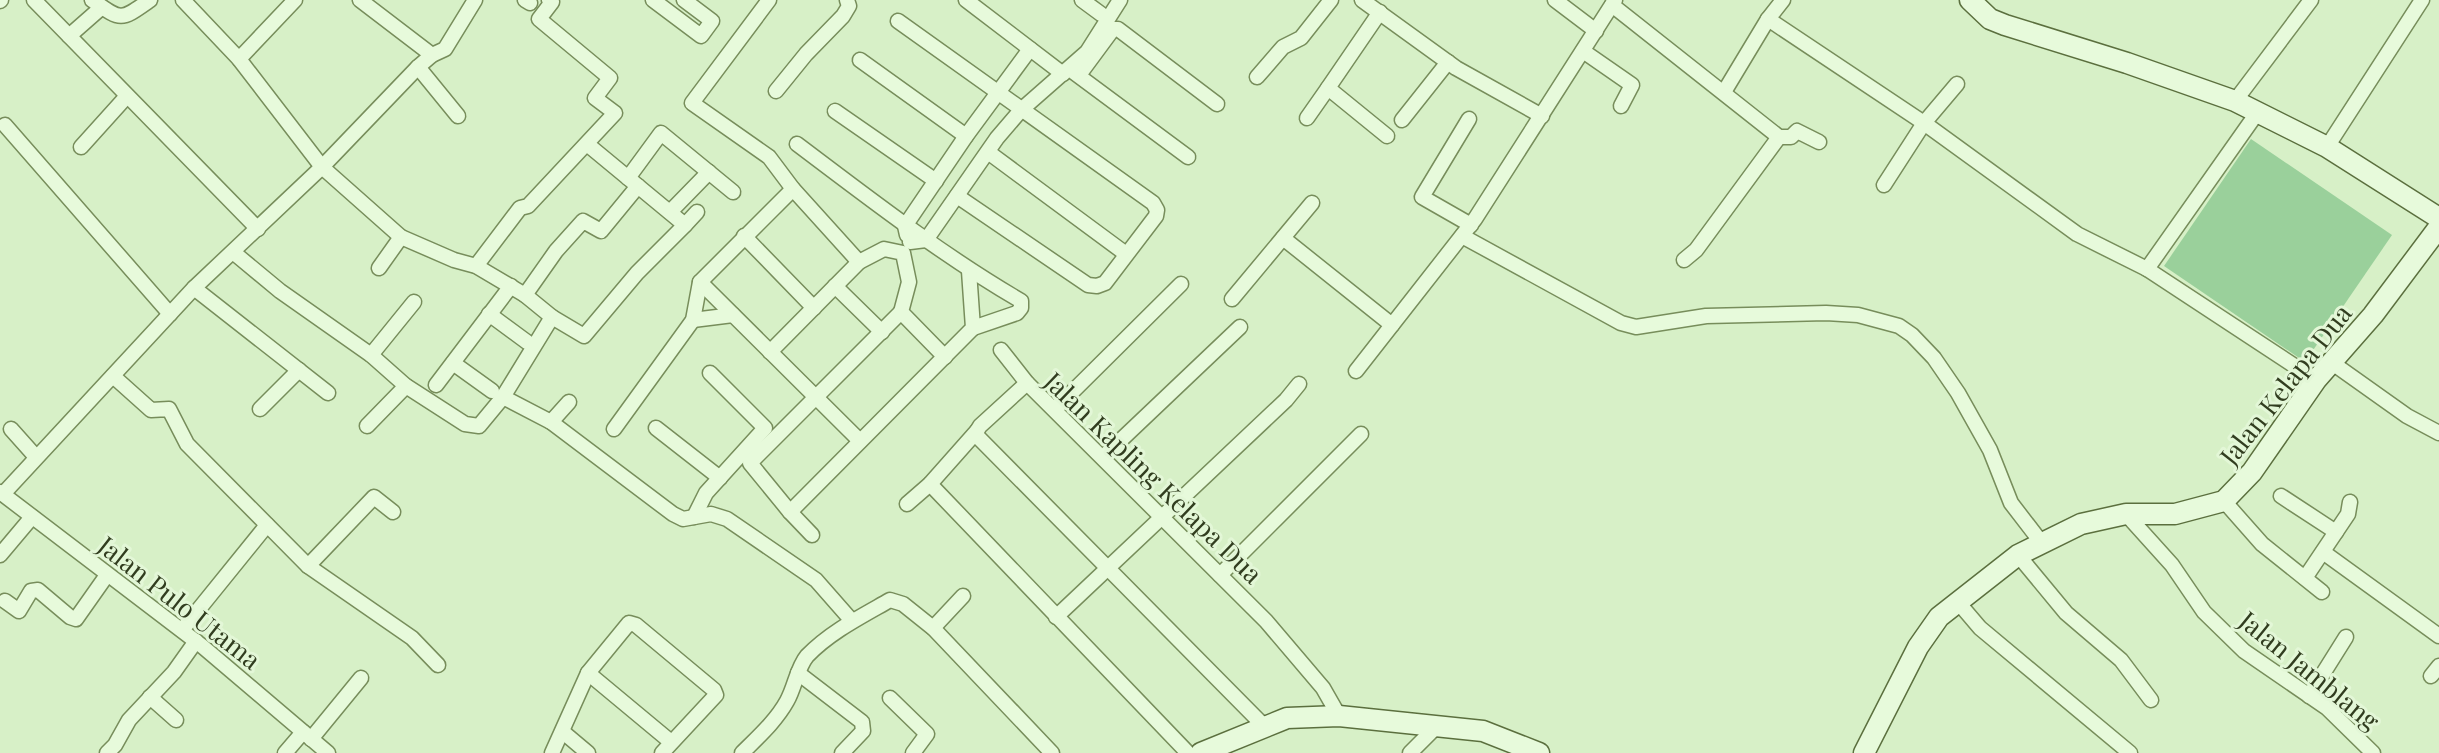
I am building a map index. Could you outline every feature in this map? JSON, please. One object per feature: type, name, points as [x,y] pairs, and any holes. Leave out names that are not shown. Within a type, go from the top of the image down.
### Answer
[{"type":"main road","points":[[1970,0],[1990,19],[2005,25],[2235,101],[2327,147],[2439,218]]},
{"type":"main road","name":"Jalan Kelapa Dua","points":[[1864,753],[1918,647],[1939,617],[2018,555],[2081,524],[2126,514],[2175,514],[2224,501],[2252,472],[2316,380],[2373,315],[2439,227]]},
{"type":"main road","points":[[1201,753],[1287,718],[1339,716],[1483,731],[1539,753]]},
{"type":"street","points":[[34,0],[258,229]]},
{"type":"street","points":[[69,36],[97,3],[118,17],[126,17],[150,0]]},
{"type":"street","points":[[184,0],[239,59],[322,167],[401,237],[476,266],[584,336],[637,273],[697,212]]},
{"type":"street","points":[[239,59],[295,0]]},
{"type":"street","points":[[360,0],[432,55]]},
{"type":"street","points":[[2,493],[194,288],[322,167],[418,67],[445,49],[475,0]]},
{"type":"street","points":[[476,266],[520,208],[528,206],[615,113],[595,98],[610,78],[539,19],[552,2],[549,0]]},
{"type":"street","points":[[653,0],[701,36],[712,21],[684,0]]},
{"type":"street","points":[[769,0],[692,103],[769,157],[793,189],[859,262]]},
{"type":"street","points":[[776,91],[843,16],[849,6],[847,0]]},
{"type":"street","points":[[966,0],[1030,49],[1070,73],[1188,157]]},
{"type":"street","points":[[1082,0],[1101,14]]},
{"type":"street","points":[[1070,73],[1120,0]]},
{"type":"street","points":[[1257,77],[1283,47],[1301,38],[1331,0]]},
{"type":"street","points":[[1362,0],[1448,62],[1542,116]]},
{"type":"street","points":[[1555,0],[1596,31]]},
{"type":"street","points":[[1724,92],[1783,0]]},
{"type":"street","points":[[2327,147],[2422,0]]},
{"type":"street","points":[[1356,371],[1466,231],[1614,3],[1779,137],[1787,138],[1797,131],[1819,142]]},
{"type":"street","points":[[2235,101],[2304,3]]},
{"type":"street","points":[[1307,118],[1380,12]]},
{"type":"street","points":[[1768,19],[1924,123],[2077,234],[2147,269],[2316,380]]},
{"type":"street","points":[[898,21],[1153,203],[1157,210],[1156,216],[1105,283],[1097,286],[1088,285],[957,196]]},
{"type":"street","points":[[770,352],[859,262],[884,249],[906,248],[926,240],[1021,110],[1070,73],[1113,29],[1118,29],[1217,104]]},
{"type":"street","points":[[812,535],[750,463],[901,312],[909,282],[905,226],[1030,49]]},
{"type":"street","points":[[1584,49],[1623,69]]},
{"type":"street","points":[[1584,49],[1632,85],[1621,106]]},
{"type":"street","points":[[860,60],[966,136]]},
{"type":"street","points":[[1402,120],[1448,62]]},
{"type":"street","points":[[418,67],[458,116]]},
{"type":"street","points":[[1884,185],[1924,123],[1957,84]]},
{"type":"street","points":[[1328,88],[1387,136]]},
{"type":"street","points":[[81,147],[127,96]]},
{"type":"street","points":[[835,111],[936,181]]},
{"type":"street","points":[[2147,269],[2257,113]]},
{"type":"street","points":[[1469,119],[1422,197],[1466,231],[1621,323],[1636,327],[1706,316],[1826,313],[1858,315],[1899,326],[1934,358],[1958,393],[1990,450],[2011,503],[2041,542]]},
{"type":"street","points":[[2,124],[170,314]]},
{"type":"street","points":[[525,295],[556,251],[583,221],[601,231],[661,133],[733,192]]},
{"type":"street","points":[[1684,260],[1696,250],[1779,137]]},
{"type":"street","points":[[587,144],[685,225]]},
{"type":"street","points":[[790,512],[973,328],[1017,313],[1021,308],[1021,301],[969,271],[797,144]]},
{"type":"street","points":[[988,152],[1126,254]]},
{"type":"street","points":[[670,212],[709,172]]},
{"type":"street","points":[[614,429],[693,320],[700,282],[793,189]]},
{"type":"street","points":[[1232,299],[1312,203]]},
{"type":"street","points":[[744,236],[814,308]]},
{"type":"street","points":[[379,268],[401,237]]},
{"type":"street","points":[[1283,238],[1392,325]]},
{"type":"street","points":[[233,252],[280,291],[371,355],[406,386],[474,427],[479,426],[497,394],[552,317]]},
{"type":"street","points":[[969,271],[973,328]]},
{"type":"street","points":[[700,282],[860,441]]},
{"type":"street","points":[[1055,409],[1181,284]]},
{"type":"street","points":[[436,385],[511,286]]},
{"type":"street","points":[[835,286],[882,332]]},
{"type":"street","points":[[194,288],[328,393]]},
{"type":"street","points":[[371,355],[414,302]]},
{"type":"street","points":[[901,312],[945,357]]},
{"type":"street","points":[[489,314],[527,342]]},
{"type":"street","points":[[693,320],[733,315]]},
{"type":"street","points":[[1103,457],[1240,327]]},
{"type":"street","points":[[1001,350],[1027,383]]},
{"type":"street","points":[[2331,362],[2407,416],[2439,433]]},
{"type":"street","points":[[453,363],[497,394],[551,422],[673,514],[683,519],[711,514],[741,528],[816,580],[852,621]]},
{"type":"street","points":[[260,409],[299,370]]},
{"type":"street","points":[[694,517],[706,493],[765,428],[710,373]]},
{"type":"street","points":[[113,376],[151,410],[169,409],[187,444],[308,566],[412,638],[438,665]]},
{"type":"street","name":"Jalan Kapling Kelapa Dua","points":[[907,504],[1027,383],[1266,621],[1323,688],[1339,716]]},
{"type":"street","points":[[1056,617],[1286,400],[1299,384]]},
{"type":"street","points":[[367,426],[406,386]]},
{"type":"street","points":[[551,422],[569,402]]},
{"type":"street","points":[[656,428],[720,478]]},
{"type":"street","points":[[11,429],[36,457]]},
{"type":"street","points":[[977,431],[977,436],[1264,726]]},
{"type":"street","points":[[1220,575],[1361,434]]},
{"type":"street","points":[[930,484],[1188,753]]},
{"type":"street","name":"Jalan Pulo Utama","points":[[2,493],[196,641],[328,753]]},
{"type":"street","points":[[2281,496],[2336,532]]},
{"type":"street","points":[[308,566],[374,497],[393,512]]},
{"type":"street","points":[[2224,501],[2262,544],[2322,592]]},
{"type":"street","points":[[2305,578],[2348,514],[2350,502]]},
{"type":"street","name":"Jalan Jamblang","points":[[2126,514],[2172,565],[2214,622],[2244,651],[2327,708],[2373,753]]},
{"type":"street","points":[[0,555],[32,517]]},
{"type":"street","points":[[182,630],[267,525]]},
{"type":"street","points":[[2323,552],[2439,636]]},
{"type":"street","points":[[2018,555],[2066,613],[2121,660],[2151,700]]},
{"type":"street","points":[[5,601],[19,611],[31,591],[38,590],[76,619],[107,575]]},
{"type":"street","points":[[933,628],[963,596]]},
{"type":"street","points":[[742,753],[779,714],[790,697],[805,658],[852,621],[890,600],[903,604],[933,628],[1052,753]]},
{"type":"street","points":[[1957,601],[1980,628],[2130,753]]},
{"type":"street","points":[[552,753],[588,673],[629,623],[636,625],[714,690],[716,695],[666,747],[588,673]]},
{"type":"street","points":[[2309,696],[2346,637]]},
{"type":"street","points":[[107,753],[129,720],[174,672],[196,641]]},
{"type":"street","points":[[798,673],[862,722],[863,731],[842,753]]},
{"type":"street","points":[[285,753],[307,736],[361,678]]},
{"type":"street","points":[[150,697],[176,720]]},
{"type":"street","points":[[890,698],[927,734],[913,753]]},
{"type":"street","points":[[1410,753],[1437,726]]},
{"type":"street","points":[[563,732],[588,753]]},
{"type":"green space","points":[[2251,139],[2392,235],[2305,362],[2164,266]]}]
